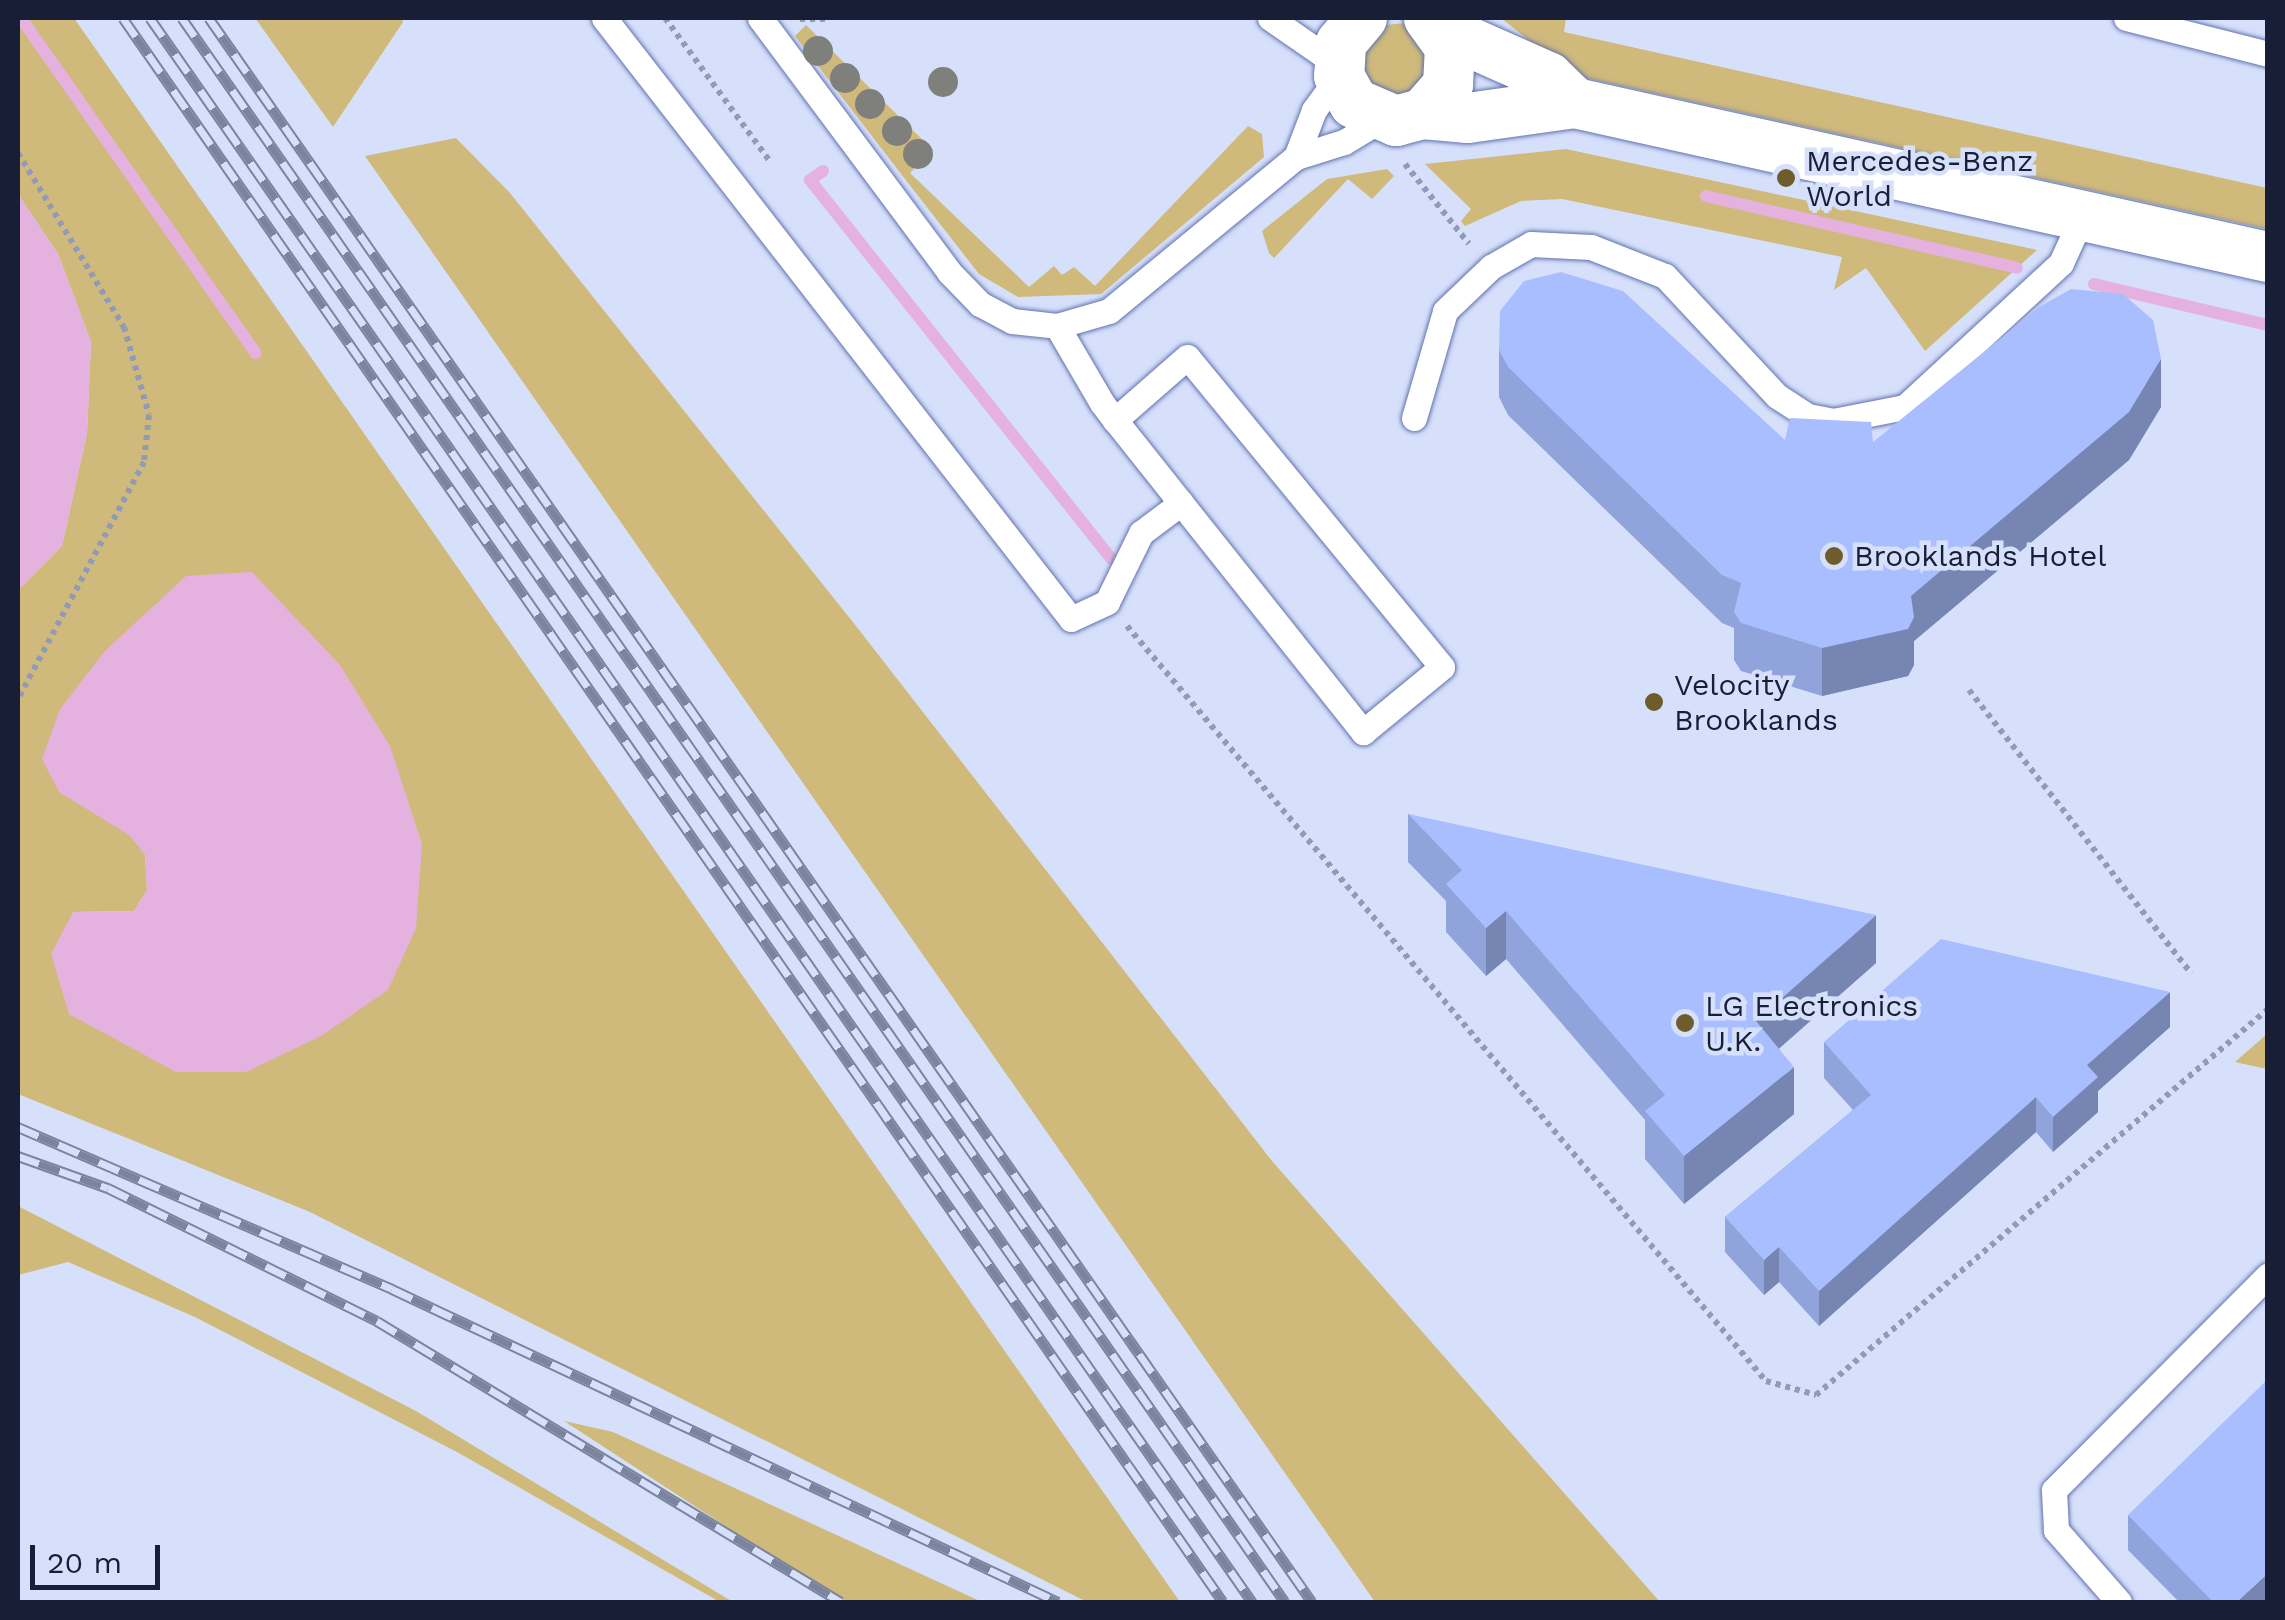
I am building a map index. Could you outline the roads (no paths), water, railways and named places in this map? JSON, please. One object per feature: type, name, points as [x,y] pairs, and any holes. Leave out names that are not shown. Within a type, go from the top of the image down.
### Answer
[{"type":"street","points":[[1362,18],[1341,44],[1338,70],[1354,103],[1402,116],[1468,118],[1575,103],[2268,257]]},
{"type":"street","points":[[1402,116],[1448,85],[1452,66],[1436,24]]},
{"type":"street","points":[[1436,24],[1548,77],[1575,103]]},
{"type":"lane","points":[[604,18],[1070,619],[1107,602],[1141,534],[1181,503]]},
{"type":"lane","points":[[760,18],[949,272],[996,313],[1057,326],[1109,311],[1296,158],[1402,116]]},
{"type":"lane","points":[[1270,18],[1338,70],[1314,110],[1296,158]]},
{"type":"lane","points":[[2126,18],[2268,54]]},
{"type":"lane","points":[[1414,418],[1445,311],[1491,267],[1531,244],[1592,246],[1666,276],[1776,396],[1808,416],[1833,421],[1906,407],[2060,262],[2082,217]]},
{"type":"lane","points":[[1057,326],[1115,420],[1363,732],[1442,667],[1188,357],[1115,420]]},
{"type":"lane","points":[[2119,1602],[2056,1530],[2054,1490],[2268,1276]]},
{"type":"waterway","points":[[21,18],[256,353]]},
{"type":"waterway","points":[[823,171],[810,180],[1111,559]]},
{"type":"waterway","points":[[1706,196],[2017,268]]},
{"type":"waterway","points":[[2094,284],[2268,325]]},
{"type":"railway","points":[[123,18],[1223,1602]]},
{"type":"railway","points":[[150,18],[1252,1602]]},
{"type":"railway","points":[[182,18],[1285,1602]]},
{"type":"railway","points":[[209,18],[1312,1602]]},
{"type":"railway","points":[[18,1127],[392,1289],[1058,1602]]},
{"type":"railway","points":[[18,1156],[108,1188],[377,1321],[841,1602]]},
{"type":"place","name":"Mercedes-Benz World","points":[[1786,178]]},
{"type":"place","name":"Brooklands Hotel","points":[[1834,556]]},
{"type":"place","name":"Velocity Brooklands","points":[[1654,702]]},
{"type":"place","name":"LG Electronics U.K.","points":[[1685,1023]]}]
